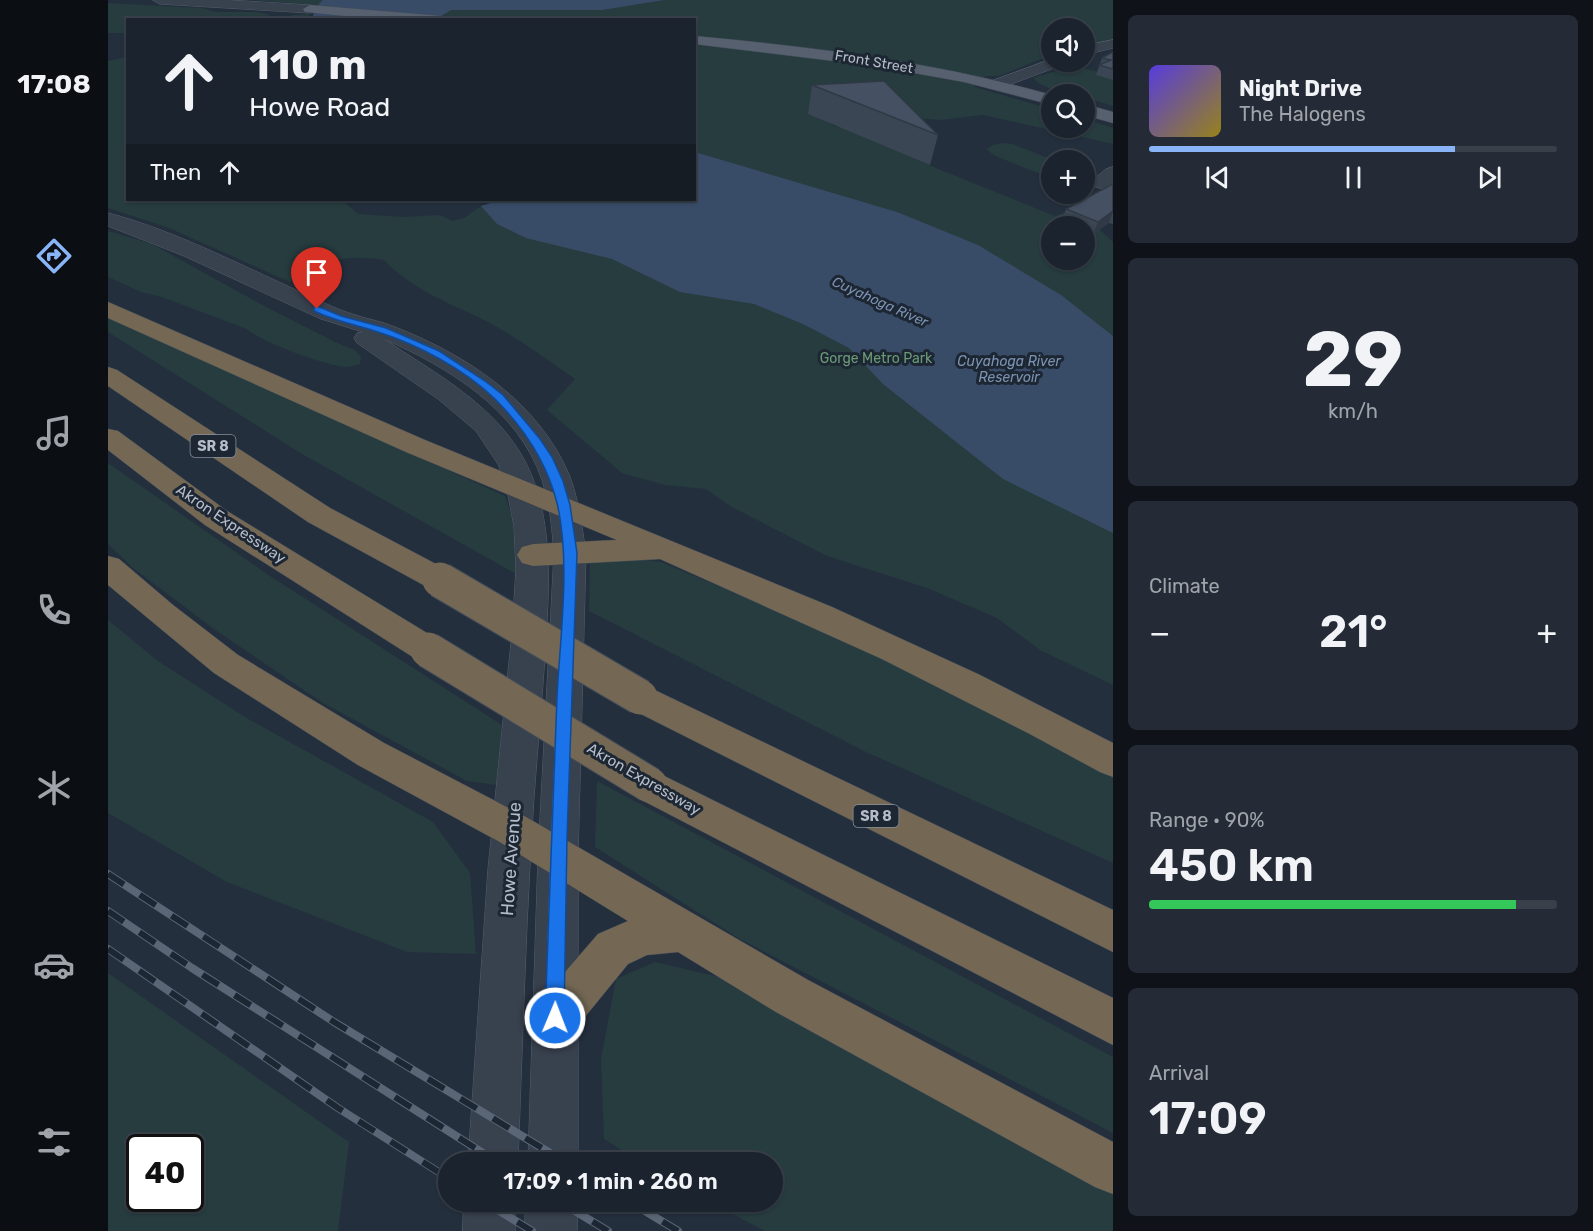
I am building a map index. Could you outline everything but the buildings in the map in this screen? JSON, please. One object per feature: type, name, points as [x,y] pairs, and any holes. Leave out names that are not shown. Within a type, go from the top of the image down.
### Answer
[{"type":"highway","points":[[108,309],[523,497],[564,505],[883,642],[1027,713],[1113,761]]},
{"type":"highway","name":"SR 8","points":[[108,375],[320,515],[440,580],[640,697],[1113,932]]},
{"type":"highway","name":"Akron Expressway","points":[[108,437],[216,518],[650,785],[1113,1022]]},
{"type":"highway","points":[[533,555],[667,550]]},
{"type":"highway","points":[[108,567],[161,613],[226,664],[371,754],[512,829],[792,996],[1113,1169]]},
{"type":"highway","points":[[555,1018],[613,949],[645,936],[683,932]]},
{"type":"main road","points":[[310,9],[418,18]]},
{"type":"main road","name":"Front Street","points":[[696,40],[849,58],[995,85],[1041,97]]},
{"type":"main road","points":[[1095,113],[1113,118]]},
{"type":"street","points":[[160,0],[310,9]]},
{"type":"street","points":[[1095,48],[1113,44]]},
{"type":"street","points":[[995,85],[1041,68]]},
{"type":"street","points":[[1113,173],[1100,182],[1113,186]]},
{"type":"street","points":[[108,219],[152,234],[338,318],[382,330],[436,353],[499,398],[546,457],[564,505],[570,553],[558,857],[552,1152]]},
{"type":"street","name":"Howe Avenue","points":[[338,318],[455,399],[493,432],[512,464],[523,497],[533,555],[527,661],[512,829],[494,1152]]},
{"type":"street","points":[[489,1231],[490,1212]]},
{"type":"street","points":[[551,1231],[552,1212]]},
{"type":"green space","name":"Gorge Metro Park","points":[[251,0],[1113,0],[1113,41],[1095,44],[1095,18],[1041,18],[1041,59],[999,76],[985,76],[974,87],[1041,106],[1041,128],[983,115],[940,120],[906,117],[828,121],[832,125],[868,136],[936,168],[1055,216],[1041,216],[1041,270],[1095,270],[1095,225],[1113,242],[1113,685],[1040,650],[997,618],[927,588],[827,556],[730,506],[706,489],[665,485],[622,473],[547,410],[575,379],[506,332],[418,287],[384,260],[356,258],[334,261],[290,282],[169,228],[108,208],[108,61],[126,57],[126,201],[343,201],[358,214],[403,217],[440,215],[452,221],[464,218],[481,206],[498,201],[696,201],[696,18],[290,18],[291,15],[307,14],[312,17],[317,5]]},
{"type":"green space","points":[[108,3],[201,8],[216,12],[255,12],[268,14],[271,18],[126,18],[126,33],[108,33]]},
{"type":"green space","points":[[1095,71],[1113,75],[1113,106],[1095,100],[1095,84],[1041,85],[1033,78],[1053,72]]},
{"type":"green space","name":"Gorge Metro Park","points":[[1095,122],[1113,128],[1113,144],[1086,138],[1095,138]]},
{"type":"green space","points":[[1012,144],[1041,155],[1041,174],[995,156],[986,149],[993,145]]},
{"type":"green space","name":"Gorge Metro Park","points":[[1076,208],[1085,216],[1055,216]]},
{"type":"green space","points":[[108,231],[152,244],[268,308],[355,350],[361,357],[360,364],[346,367],[309,358],[266,341],[247,329],[162,297],[141,292],[108,277]]},
{"type":"green space","points":[[108,317],[505,496],[516,528],[518,575],[302,454],[108,332]]},
{"type":"green space","points":[[108,463],[270,576],[502,725],[497,785],[467,781],[323,703],[214,629],[133,568],[108,544]]},
{"type":"green space","points":[[624,557],[661,562],[897,661],[1113,771],[1113,863],[864,751],[589,611],[590,561]]},
{"type":"green space","points":[[108,620],[158,661],[245,717],[433,822],[470,873],[476,954],[407,952],[227,882],[108,813]]},
{"type":"green space","points":[[597,781],[1113,1057],[1113,1133],[738,938],[595,847]]},
{"type":"green space","points":[[655,962],[728,979],[1113,1186],[1113,1231],[765,1231],[729,1212],[783,1212],[783,1152],[625,1152],[604,1139],[601,1059],[616,979]]},
{"type":"green space","points":[[108,973],[349,1142],[338,1231],[108,1231]]},
{"type":"water","points":[[323,0],[664,0],[602,10],[451,10],[438,18],[312,18]]},
{"type":"water","name":"Cuyahoga River Reservoir","points":[[696,152],[897,212],[978,245],[1061,295],[1113,336],[1113,533],[1003,479],[883,384],[849,348],[803,324],[754,304],[680,292],[612,259],[526,238],[497,224],[481,206],[498,201],[696,201]]},
{"type":"railway","points":[[108,874],[334,1022],[548,1152]]},
{"type":"railway","points":[[108,911],[192,968],[481,1152]]},
{"type":"railway","points":[[108,949],[338,1108],[438,1172]]},
{"type":"railway","points":[[501,1212],[532,1231]]},
{"type":"railway","points":[[577,1212],[608,1231]]},
{"type":"railway","points":[[647,1212],[678,1231]]},
{"type":"route","points":[[317,309],[338,318],[382,330],[436,353],[482,383],[499,398],[536,442],[557,481],[564,505],[570,553],[558,838],[555,1018]]},
{"type":"water label","name":"Cuyahoga River","points":[[880,302]]}]
